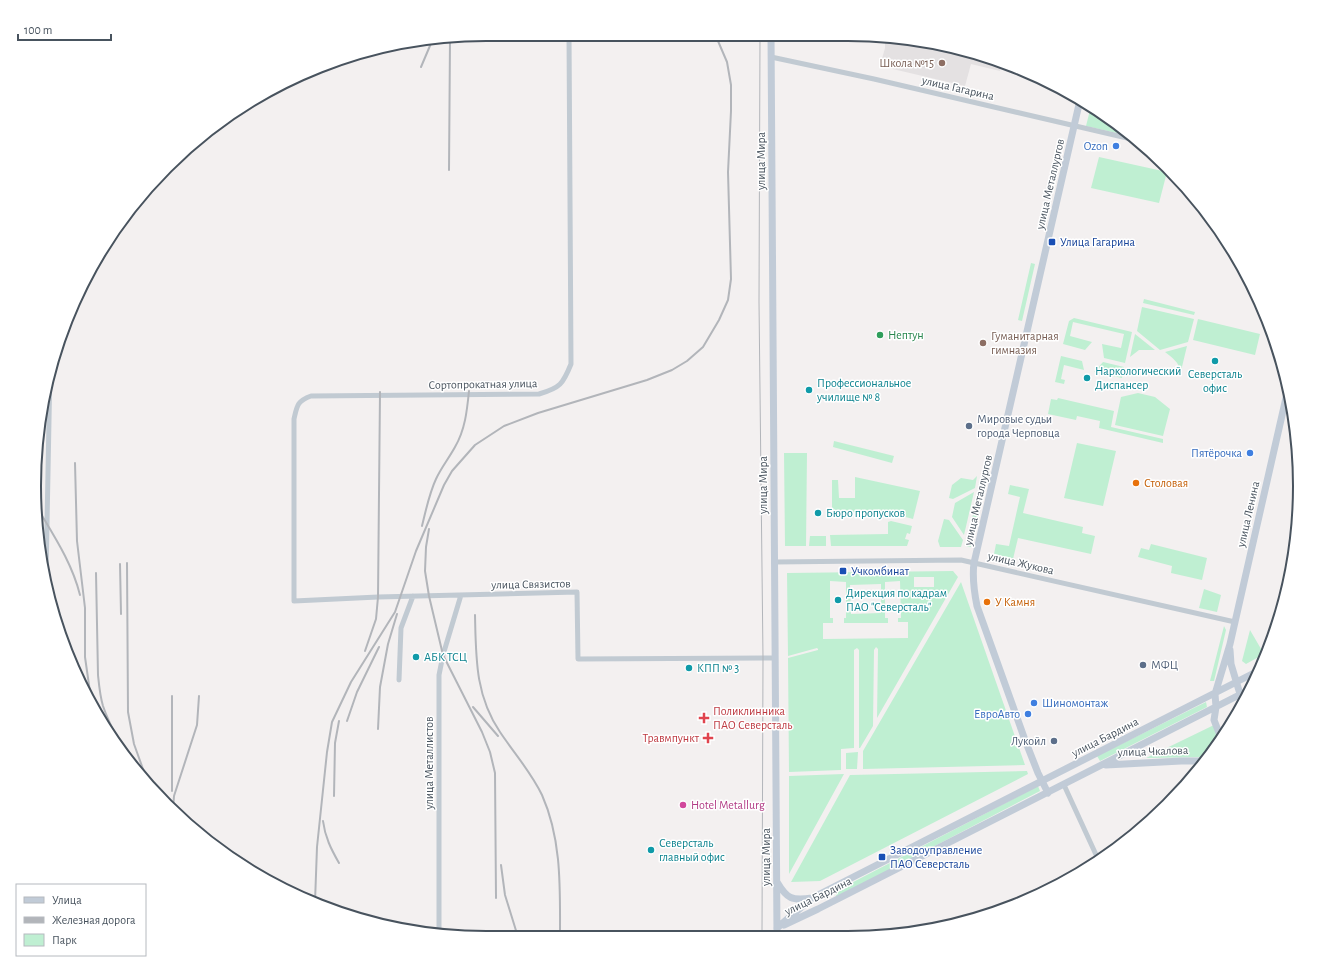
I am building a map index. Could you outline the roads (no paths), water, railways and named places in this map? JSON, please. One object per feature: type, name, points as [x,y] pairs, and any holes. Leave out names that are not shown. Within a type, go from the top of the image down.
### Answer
[{"type":"main road","name":"улица Мира","points":[[771,41],[777,931]]},
{"type":"main road","name":"улица Металлургов","points":[[1048,793],[1021,727],[977,606],[973,581],[974,563],[1079,106]]},
{"type":"main road","name":"улица Ленина","points":[[1218,733],[1214,720],[1216,707],[1215,694],[1230,644],[1285,403]]},
{"type":"main road","name":"улица Ленина","points":[[1230,644],[1231,664],[1240,695]]},
{"type":"main road","name":"улица Бардина","points":[[778,931],[812,898],[1250,675]]},
{"type":"main road","name":"улица Бардина","points":[[779,931],[806,915],[1240,695]]},
{"type":"main road","name":"улица Чкалова","points":[[1102,765],[1198,761]]},
{"type":"main road","points":[[888,859],[894,871]]},
{"type":"main road","points":[[777,881],[783,892],[789,897],[799,900],[812,898]]},
{"type":"street","name":"Сортопрокатная улица","points":[[294,601],[294,419],[297,406],[302,399],[311,396],[538,394],[554,390],[565,379],[571,364],[569,41]]},
{"type":"street","name":"улица Гагарина","points":[[771,57],[874,79],[1124,137]]},
{"type":"street","points":[[46,552],[49,403]]},
{"type":"street","name":"улица Жукова","points":[[774,562],[961,560],[1235,622]]},
{"type":"street","name":"улица Связистов","points":[[294,601],[413,596],[577,592],[578,659],[775,658]]},
{"type":"street","name":"улица Металлистов","points":[[439,928],[439,675],[443,655],[461,595]]},
{"type":"street","points":[[399,680],[401,628],[413,596]]},
{"type":"street","points":[[1064,785],[1096,855]]},
{"type":"tram line","points":[[760,41],[759,302],[763,658],[762,931]]},
{"type":"railway","points":[[315,897],[317,847],[327,752],[332,722],[351,682],[395,612],[416,551],[444,485],[452,471],[475,445],[504,426],[538,413],[647,380],[672,370],[687,361],[703,347],[719,320],[728,300],[731,279],[728,172],[731,85],[727,62],[718,41]]},
{"type":"railway","points":[[449,170],[450,43]]},
{"type":"railway","points":[[421,67],[430,45]]},
{"type":"railway","points":[[422,526],[434,485],[440,471],[461,434],[469,391]]},
{"type":"railway","points":[[365,651],[376,619],[378,597],[380,392]]},
{"type":"railway","points":[[75,463],[77,541],[85,608],[85,657],[89,687]]},
{"type":"railway","points":[[42,516],[67,561],[77,583],[80,595]]},
{"type":"railway","points":[[429,529],[426,547],[425,571],[429,596],[443,655],[482,732],[490,752],[495,773],[496,898]]},
{"type":"railway","points":[[127,563],[128,712],[134,744],[143,769]]},
{"type":"railway","points":[[120,564],[121,614]]},
{"type":"railway","points":[[96,573],[98,675],[100,694],[110,723]]},
{"type":"railway","points":[[378,729],[380,687],[388,644],[397,614]]},
{"type":"railway","points":[[475,615],[478,675],[486,704],[500,732],[528,770],[538,787],[549,812],[556,847],[560,883],[560,931]]},
{"type":"railway","points":[[347,721],[357,692],[379,647]]},
{"type":"railway","points":[[172,696],[172,791]]},
{"type":"railway","points":[[173,803],[174,796],[197,725],[199,696]]},
{"type":"railway","points":[[473,707],[498,736]]},
{"type":"railway","points":[[334,796],[335,743],[339,721]]},
{"type":"railway","points":[[323,821],[329,843],[339,863]]},
{"type":"railway","points":[[501,865],[505,895],[516,931]]},
{"type":"place","name":"Школа №15","points":[[942,63]]},
{"type":"place","name":"Ozon","points":[[1116,146]]},
{"type":"place","name":"Улица Гагарина","points":[[1052,242]]},
{"type":"place","name":"Нептун","points":[[880,335]]},
{"type":"place","name":"Гуманитарная гимназия","points":[[983,343]]},
{"type":"place","name":"Северсталь офис","points":[[1215,361]]},
{"type":"place","name":"Наркологический Диспансер","points":[[1087,378]]},
{"type":"place","name":"Профессиональное училище № 8","points":[[809,390]]},
{"type":"place","name":"Мировые судьи города Черповца","points":[[969,426]]},
{"type":"place","name":"Пятёрочка","points":[[1250,453]]},
{"type":"place","name":"Столовая","points":[[1136,483]]},
{"type":"place","name":"Бюро пропусков","points":[[818,513]]},
{"type":"place","name":"Учкомбинат","points":[[843,571]]},
{"type":"place","name":"Дирекция по кадрам ПАО \"Северсталь\"","points":[[838,600]]},
{"type":"place","name":"У Камня","points":[[987,602]]},
{"type":"place","name":"АБК ТСЦ","points":[[416,657]]},
{"type":"place","name":"МФЦ","points":[[1143,665]]},
{"type":"place","name":"КПП № 3","points":[[689,668]]},
{"type":"place","name":"Шиномонтаж","points":[[1034,703]]},
{"type":"place","name":"ЕвроАвто","points":[[1028,714]]},
{"type":"place","name":"Поликлинника ПАО Северсталь","points":[[704,718]]},
{"type":"place","name":"Травмпункт","points":[[708,738]]},
{"type":"place","name":"Лукойл","points":[[1054,741]]},
{"type":"place","name":"Hotel Metallurg","points":[[683,805]]},
{"type":"place","name":"Северсталь главный офис","points":[[651,850]]},
{"type":"place","name":"Заводоуправление ПАО Северсталь","points":[[882,857]]}]
